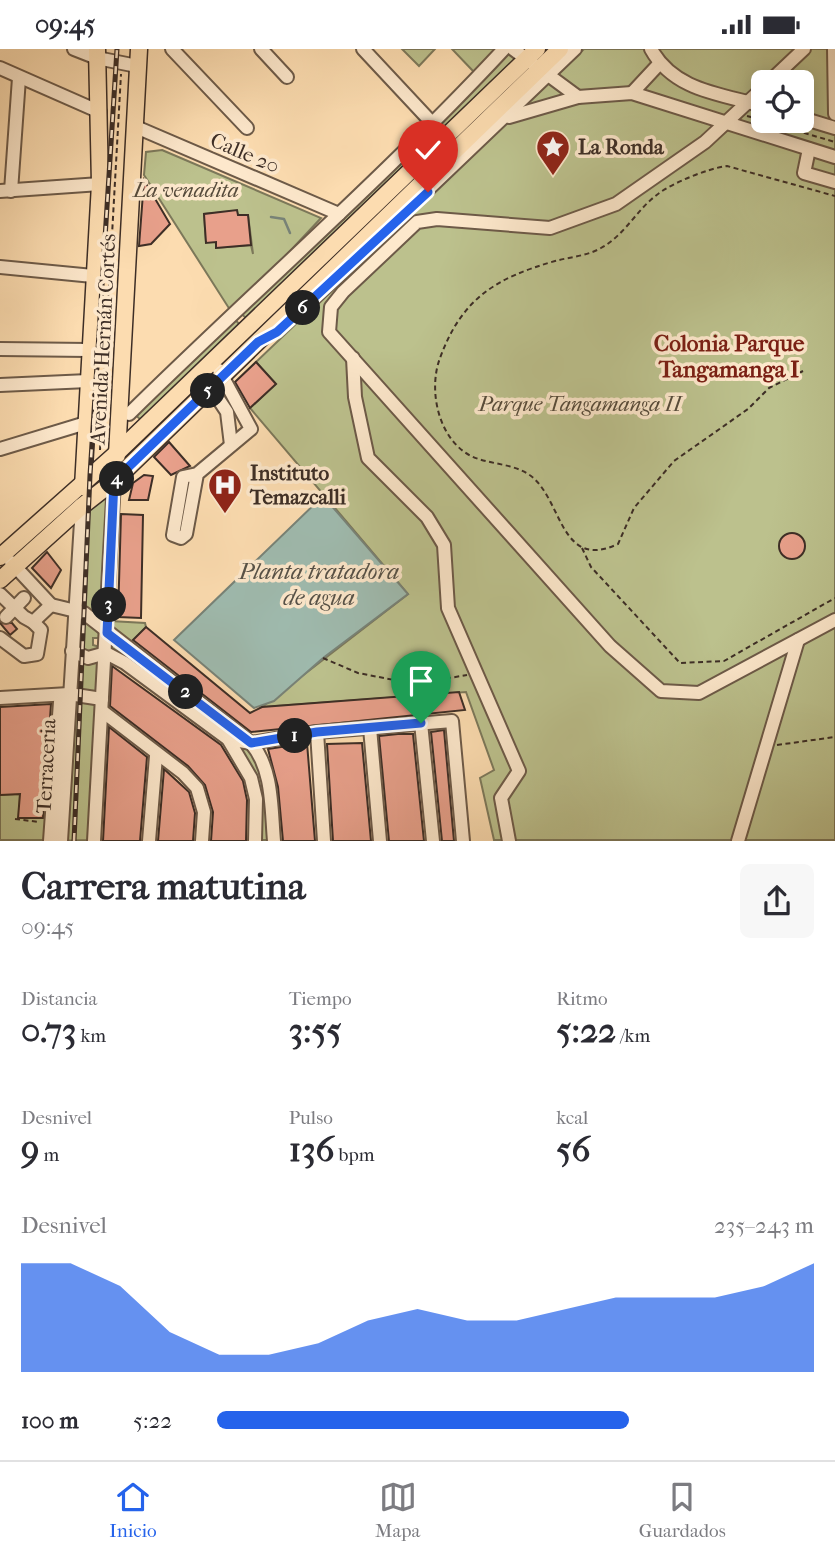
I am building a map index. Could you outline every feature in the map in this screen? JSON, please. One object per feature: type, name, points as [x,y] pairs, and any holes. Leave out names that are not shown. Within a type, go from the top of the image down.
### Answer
[{"type":"main road","points":[[2,556],[118,452],[533,60],[560,49]]},
{"type":"main road","name":"Avenida Hernán Cortés","points":[[82,506],[100,184],[100,112],[91,53]]},
{"type":"main road","name":"Avenida Hernán Cortés","points":[[114,481],[125,410],[135,127],[133,60]]},
{"type":"main road","points":[[0,580],[82,506],[114,481],[479,135],[533,60]]},
{"type":"main road","points":[[125,410],[146,425]]},
{"type":"street","points":[[74,49],[133,60]]},
{"type":"street","points":[[172,49],[247,128]]},
{"type":"street","points":[[261,49],[286,77]]},
{"type":"street","points":[[363,49],[434,125]]},
{"type":"street","points":[[125,410],[434,125],[504,49]]},
{"type":"street","points":[[533,60],[575,49]]},
{"type":"street","points":[[651,49],[659,64],[686,85],[751,103]]},
{"type":"street","points":[[782,70],[804,49]]},
{"type":"street","points":[[834,49],[835,114]]},
{"type":"street","points":[[533,60],[578,97]]},
{"type":"street","points":[[507,117],[533,60]]},
{"type":"street","points":[[632,93],[659,64]]},
{"type":"street","points":[[0,68],[100,112]]},
{"type":"street","points":[[19,78],[6,191],[100,184]]},
{"type":"street","points":[[479,135],[507,117],[578,97],[632,93],[835,157]]},
{"type":"street","points":[[751,99],[705,142],[615,204],[550,228],[437,219],[417,222],[343,292],[331,307],[329,332],[610,646],[662,691],[699,693],[765,655],[835,620]]},
{"type":"street","points":[[814,122],[835,128]]},
{"type":"street","name":"Calle 20","points":[[135,127],[339,214]]},
{"type":"street","points":[[809,149],[804,173],[835,182]]},
{"type":"street","points":[[0,267],[93,276]]},
{"type":"street","points":[[232,313],[258,342]]},
{"type":"street","points":[[0,349],[89,350]]},
{"type":"street","points":[[353,358],[355,397],[368,458],[427,516],[444,545],[448,608],[519,771],[501,798],[509,841]]},
{"type":"street","points":[[197,474],[251,429],[223,375],[211,362]]},
{"type":"street","points":[[0,385],[88,381]]},
{"type":"street","points":[[211,388],[228,412],[231,445]]},
{"type":"street","points":[[0,449],[86,423]]},
{"type":"street","name":"Avenida Hernán Cortés","points":[[94,841],[114,481]]},
{"type":"street","name":"Avenida Hernán Cortés","points":[[65,694],[72,651],[82,506]]},
{"type":"street","points":[[2,556],[15,566],[30,592],[51,605],[84,613],[251,743],[261,755],[270,787],[274,841]]},
{"type":"street","points":[[10,612],[30,592]]},
{"type":"street","points":[[0,594],[10,612],[33,622],[41,629],[37,654],[24,656],[0,638]]},
{"type":"street","points":[[33,622],[51,605]]},
{"type":"street","points":[[738,841],[764,747],[799,640]]},
{"type":"street","points":[[72,651],[88,658],[106,653],[125,663],[228,739],[251,778],[254,791],[255,841]]},
{"type":"street","points":[[50,841],[65,694]]},
{"type":"street","points":[[0,698],[65,694],[102,705],[156,755],[183,773],[197,788],[204,812],[202,841]]},
{"type":"street","name":"Terraceria","points":[[61,841],[65,694]]},
{"type":"street","points":[[228,739],[251,743],[317,732],[452,721],[463,841]]},
{"type":"street","points":[[421,723],[433,841]]},
{"type":"street","points":[[370,728],[380,841]]},
{"type":"street","points":[[317,732],[324,841]]},
{"type":"street","points":[[149,841],[156,755]]},
{"type":"street","points":[[254,791],[270,787]]},
{"type":"path","points":[[100,467],[133,60]]},
{"type":"path","points":[[736,112],[751,117]]},
{"type":"path","points":[[804,133],[835,142]]},
{"type":"path","points":[[835,196],[727,166],[716,167],[658,194],[629,226],[602,248],[519,272],[488,286],[472,299],[438,361],[435,384],[443,427],[459,448],[472,456],[518,469],[539,483],[568,537],[582,548],[591,567],[680,663],[724,661],[835,598]]},
{"type":"path","points":[[582,548],[604,551],[618,544],[634,508],[674,461],[741,415],[769,389],[803,370]]},
{"type":"path","points":[[323,658],[358,673],[415,684],[475,674]]},
{"type":"path","points":[[764,747],[835,737]]},
{"type":"path","points":[[15,820],[51,823]]},
{"type":"green space","points":[[402,49],[435,49],[419,66]]},
{"type":"green space","points":[[452,49],[499,49],[474,72]]},
{"type":"green space","name":"Parque Tangamanga II","points":[[584,49],[835,49],[835,840],[494,840],[480,778],[494,770],[466,692],[262,707],[408,594],[250,408],[276,384],[256,362]]},
{"type":"green space","points":[[508,50],[517,58],[252,323],[239,312]]},
{"type":"green space","name":"La venadita","points":[[162,150],[321,218],[232,313],[144,175],[146,152]],"holes":[[[236,211],[238,215],[248,215],[253,254],[251,245],[216,248],[216,242],[206,242],[204,214]]]},
{"type":"green space","points":[[230,314],[241,326],[142,421],[131,411]]},
{"type":"green space","points":[[111,490],[103,623],[77,607],[84,510]]},
{"type":"green space","points":[[76,614],[103,629],[102,638],[93,638],[93,645],[103,648],[100,698],[69,694]]},
{"type":"green space","points":[[110,621],[145,623],[146,627],[131,643],[109,626]]},
{"type":"green space","points":[[112,636],[259,757],[269,840],[257,840],[257,793],[235,741],[111,647]]},
{"type":"green space","points":[[61,700],[99,703],[91,840],[53,841]]},
{"type":"green space","points":[[20,794],[19,818],[51,817],[47,840],[0,840],[0,795]]},
{"type":"water","name":"Planta tratadora de agua","points":[[323,496],[408,594],[323,658],[274,701],[254,708],[174,640]]},
{"type":"building","points":[[144,180],[170,224],[151,244],[139,246]]},
{"type":"building","name":"La venadita","points":[[237,210],[238,215],[248,215],[251,245],[216,248],[216,242],[206,243],[204,214]]},
{"type":"building","points":[[256,362],[276,384],[250,408],[235,382]]},
{"type":"building","points":[[169,442],[190,466],[171,475],[154,457]]},
{"type":"building","points":[[144,475],[153,476],[148,500],[129,500],[133,483]]},
{"type":"building","points":[[121,514],[143,515],[141,618],[118,617]]},
{"type":"building","points":[[792,533],[801,537],[805,546],[801,555],[792,559],[783,555],[779,546],[783,537]]},
{"type":"building","points":[[47,552],[61,570],[51,588],[32,568]]},
{"type":"building","points":[[0,623],[12,623],[17,629],[10,635]]},
{"type":"building","points":[[146,627],[250,713],[262,707],[459,692],[465,710],[251,732],[133,640]]},
{"type":"building","points":[[112,666],[221,745],[243,781],[247,800],[246,841],[211,841],[213,812],[205,785],[188,766],[110,706]]},
{"type":"building","points":[[51,704],[43,818],[18,818],[20,794],[0,795],[0,707]]},
{"type":"building","points":[[109,727],[147,757],[140,841],[103,841]]},
{"type":"building","points":[[444,730],[454,841],[442,841],[431,732]]},
{"type":"building","points":[[413,734],[424,841],[389,841],[379,736]]},
{"type":"building","points":[[307,743],[315,841],[283,841],[278,787],[268,749]]},
{"type":"building","points":[[362,743],[371,841],[333,841],[327,744]]},
{"type":"building","points":[[164,769],[189,792],[195,813],[193,841],[158,841]]},
{"type":"waterway","points":[[271,217],[284,219],[290,233]]},
{"type":"railway","points":[[74,841],[90,475],[117,49]]},
{"type":"place","name":"La Ronda","points":[[553,177]]},
{"type":"place","name":"Instituto Temazcalli","points":[[225,515]]},
{"type":"district","name":"Colonia Parque Tangamanga I","points":[[729,356]]},
{"type":"route","points":[[421,723],[317,732],[251,743],[121,641],[107,633],[114,481],[258,342],[277,332],[428,192]]}]
